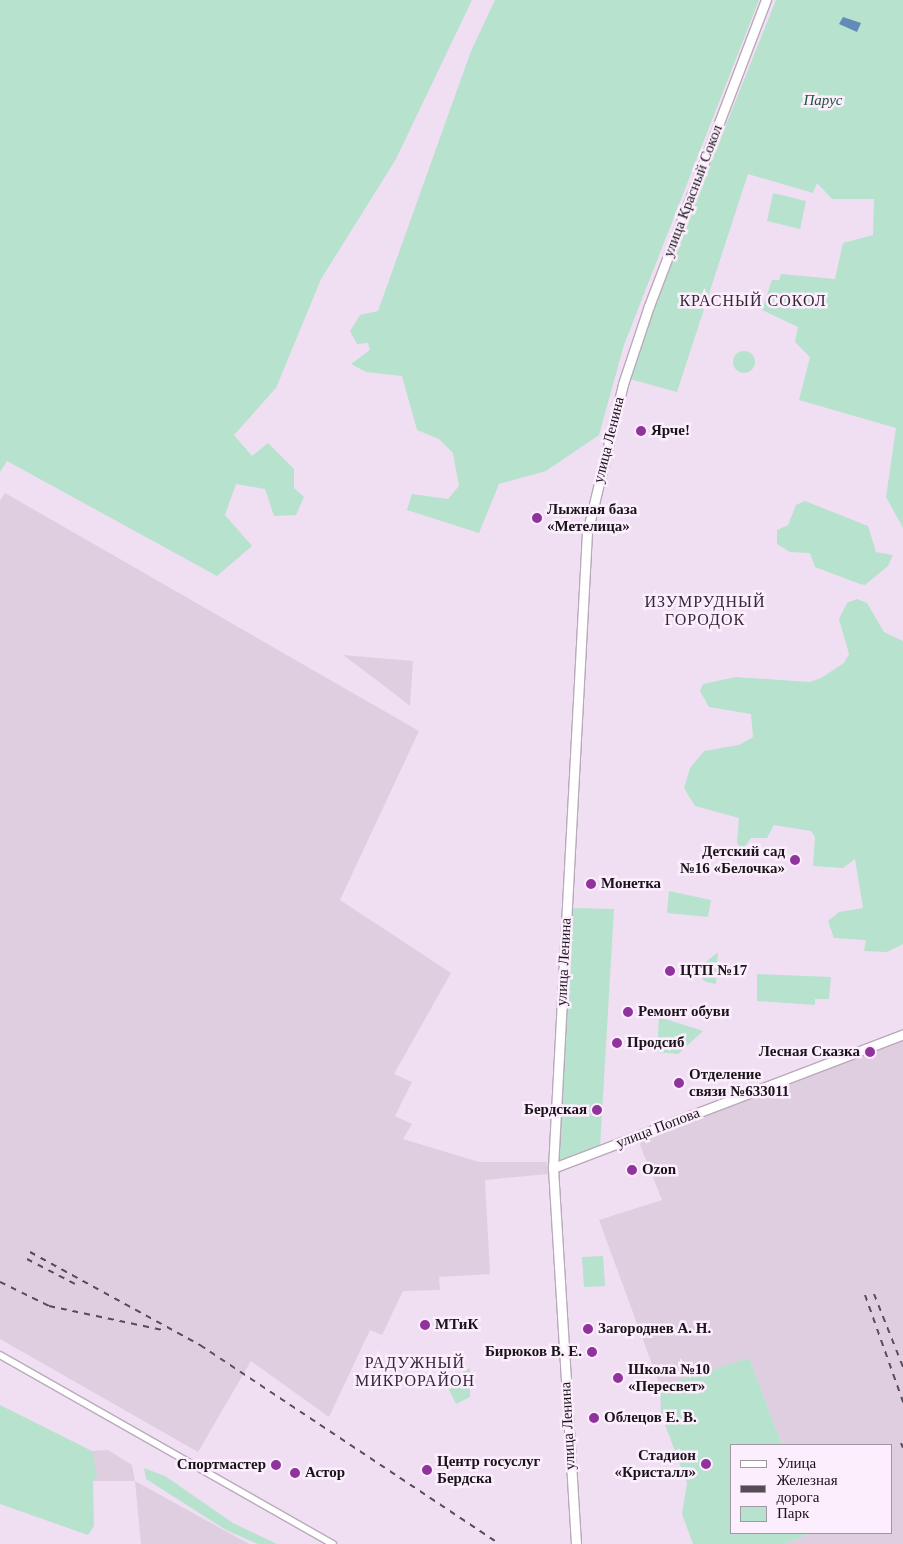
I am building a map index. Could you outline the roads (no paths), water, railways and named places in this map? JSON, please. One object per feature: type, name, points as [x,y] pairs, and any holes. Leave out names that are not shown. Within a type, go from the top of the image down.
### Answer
[{"type":"street","name":"улица Красный Сокол","points":[[623,384],[766,0]]},
{"type":"street","name":"улица Ленина","points":[[576,1544],[553,1168],[587,533],[623,384]]},
{"type":"street","name":"улица Попова","points":[[553,1168],[903,1034]]},
{"type":"street","points":[[0,1355],[334,1544]]},
{"type":"water","points":[[843,17],[861,23],[857,32],[839,24]]},
{"type":"railway","points":[[30,1252],[200,1345],[499,1544]]},
{"type":"railway","points":[[27,1259],[75,1284]]},
{"type":"railway","points":[[0,1282],[49,1306],[163,1330]]},
{"type":"railway","points":[[874,1294],[903,1367]]},
{"type":"railway","points":[[865,1295],[903,1402]]},
{"type":"railway","points":[[901,1443],[903,1448]]},
{"type":"place","name":"Ярче!","points":[[641,431]]},
{"type":"place","name":"Лыжная база «Метелица»","points":[[537,518]]},
{"type":"place","name":"Детский сад №16 «Белочка»","points":[[795,860]]},
{"type":"place","name":"Монетка","points":[[591,884]]},
{"type":"place","name":"ЦТП №17","points":[[670,971]]},
{"type":"place","name":"Ремонт обуви","points":[[628,1012]]},
{"type":"place","name":"Продсиб","points":[[617,1043]]},
{"type":"place","name":"Лесная Сказка","points":[[870,1052]]},
{"type":"place","name":"Отделение связи №633011","points":[[679,1083]]},
{"type":"place","name":"Бердская","points":[[597,1110]]},
{"type":"place","name":"Ozon","points":[[632,1170]]},
{"type":"place","name":"МТиК","points":[[425,1325]]},
{"type":"place","name":"Загороднев А. Н.","points":[[588,1329]]},
{"type":"place","name":"Бирюков В. Е.","points":[[592,1352]]},
{"type":"place","name":"Школа №10 «Пересвет»","points":[[618,1378]]},
{"type":"place","name":"Облецов Е. В.","points":[[594,1418]]},
{"type":"place","name":"Стадион «Кристалл»","points":[[706,1464]]},
{"type":"place","name":"Спортмастер","points":[[276,1465]]},
{"type":"place","name":"Центр госуслуг Бердска","points":[[427,1470]]},
{"type":"place","name":"Астор","points":[[295,1473]]},
{"type":"district","name":"КРАСНЫЙ СОКОЛ","points":[[753,301]]},
{"type":"district","name":"ИЗУМРУДНЫЙ ГОРОДОК","points":[[705,611]]},
{"type":"district","name":"РАДУЖНЫЙ МИКРОРАЙОН","points":[[415,1372]]},
{"type":"park label","name":"Парус","points":[[823,101]]}]
